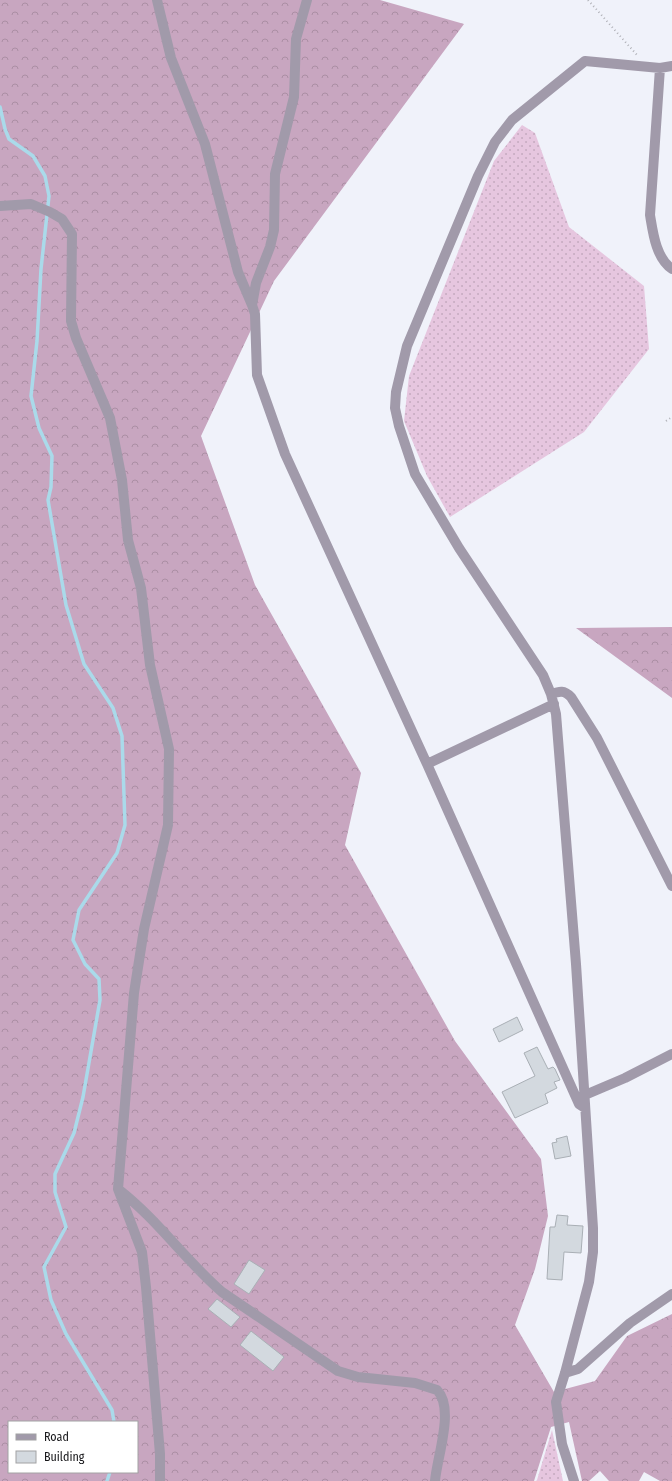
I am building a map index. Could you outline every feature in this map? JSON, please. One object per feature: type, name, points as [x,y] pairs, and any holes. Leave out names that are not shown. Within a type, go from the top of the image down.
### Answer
[{"type":"street","points":[[157,0],[170,58],[205,144],[238,272],[252,305],[254,314],[257,375],[285,454],[427,764],[579,1104],[584,1108]]},
{"type":"street","points":[[252,305],[256,283],[270,247],[274,230],[275,174],[294,97],[296,39],[307,0]]},
{"type":"street","points":[[574,1481],[562,1444],[556,1402],[565,1373],[588,1282],[593,1252],[592,1194],[584,1108],[560,751],[553,699],[543,675],[529,652],[459,548],[415,474],[399,426],[395,408],[396,392],[400,370],[410,339],[478,176],[495,142],[512,120],[585,61],[660,68],[672,66]]},
{"type":"street","points":[[660,68],[650,215],[654,238],[666,265],[672,269]]},
{"type":"street","points":[[0,206],[34,205],[62,219],[72,234],[71,321],[76,338],[110,418],[122,480],[128,540],[141,588],[150,664],[169,749],[170,787],[168,825],[144,928],[134,992],[118,1189],[143,1259],[160,1446],[160,1481]]},
{"type":"street","points":[[427,764],[553,699],[560,691],[566,692],[575,703],[596,738],[672,886]]},
{"type":"street","points":[[584,1095],[625,1078],[672,1054]]},
{"type":"street","points":[[118,1189],[164,1232],[206,1278],[222,1292],[332,1368],[358,1377],[415,1383],[437,1390],[444,1400],[445,1413],[435,1481]]},
{"type":"street","points":[[565,1373],[578,1369],[630,1323],[672,1294]]},
{"type":"path","points":[[588,0],[647,66]]},
{"type":"path","points":[[666,421],[672,417]]},
{"type":"shaded area","points":[[522,125],[535,133],[569,227],[644,286],[649,349],[584,432],[450,517],[427,476],[404,421],[409,376],[494,161]]},
{"type":"shaded area","points":[[552,1430],[563,1481],[536,1481],[537,1480]]},
{"type":"green space","points":[[0,0],[380,0],[464,24],[274,281],[201,436],[255,585],[361,773],[345,845],[455,1041],[541,1159],[548,1216],[535,1269],[515,1325],[554,1392],[595,1381],[627,1336],[672,1314],[672,1481],[660,1481],[644,1472],[639,1481],[609,1481],[600,1471],[589,1481],[582,1481],[569,1422],[551,1427],[534,1481],[0,1481]]},
{"type":"green space","points":[[672,627],[672,698],[576,628]]},
{"type":"building","points":[[517,1017],[523,1030],[499,1042],[493,1029]]},
{"type":"building","points":[[537,1047],[548,1069],[553,1067],[560,1080],[554,1082],[557,1088],[545,1094],[548,1103],[515,1118],[502,1092],[535,1076],[524,1053]]},
{"type":"building","points":[[567,1136],[571,1156],[555,1159],[552,1143],[557,1142],[556,1139]]},
{"type":"building","points":[[557,1215],[568,1216],[567,1225],[583,1226],[581,1253],[564,1252],[562,1280],[547,1279],[550,1227],[555,1227]]},
{"type":"building","points":[[249,1260],[265,1270],[249,1294],[234,1284]]},
{"type":"building","points":[[217,1299],[240,1317],[231,1327],[208,1309]]},
{"type":"building","points":[[251,1331],[284,1357],[273,1371],[240,1345]]},
{"type":"waterway","points":[[0,107],[9,139],[33,156],[45,176],[49,196],[41,269],[37,341],[31,396],[39,428],[52,456],[51,487],[48,500],[66,605],[84,664],[113,708],[122,736],[125,825],[117,853],[79,910],[73,940],[85,964],[99,979],[100,1000],[83,1097],[74,1133],[55,1174],[55,1192],[66,1227],[44,1267],[51,1300],[66,1334],[112,1410],[114,1421]]},
{"type":"waterway","points":[[107,1481],[110,1473]]}]
